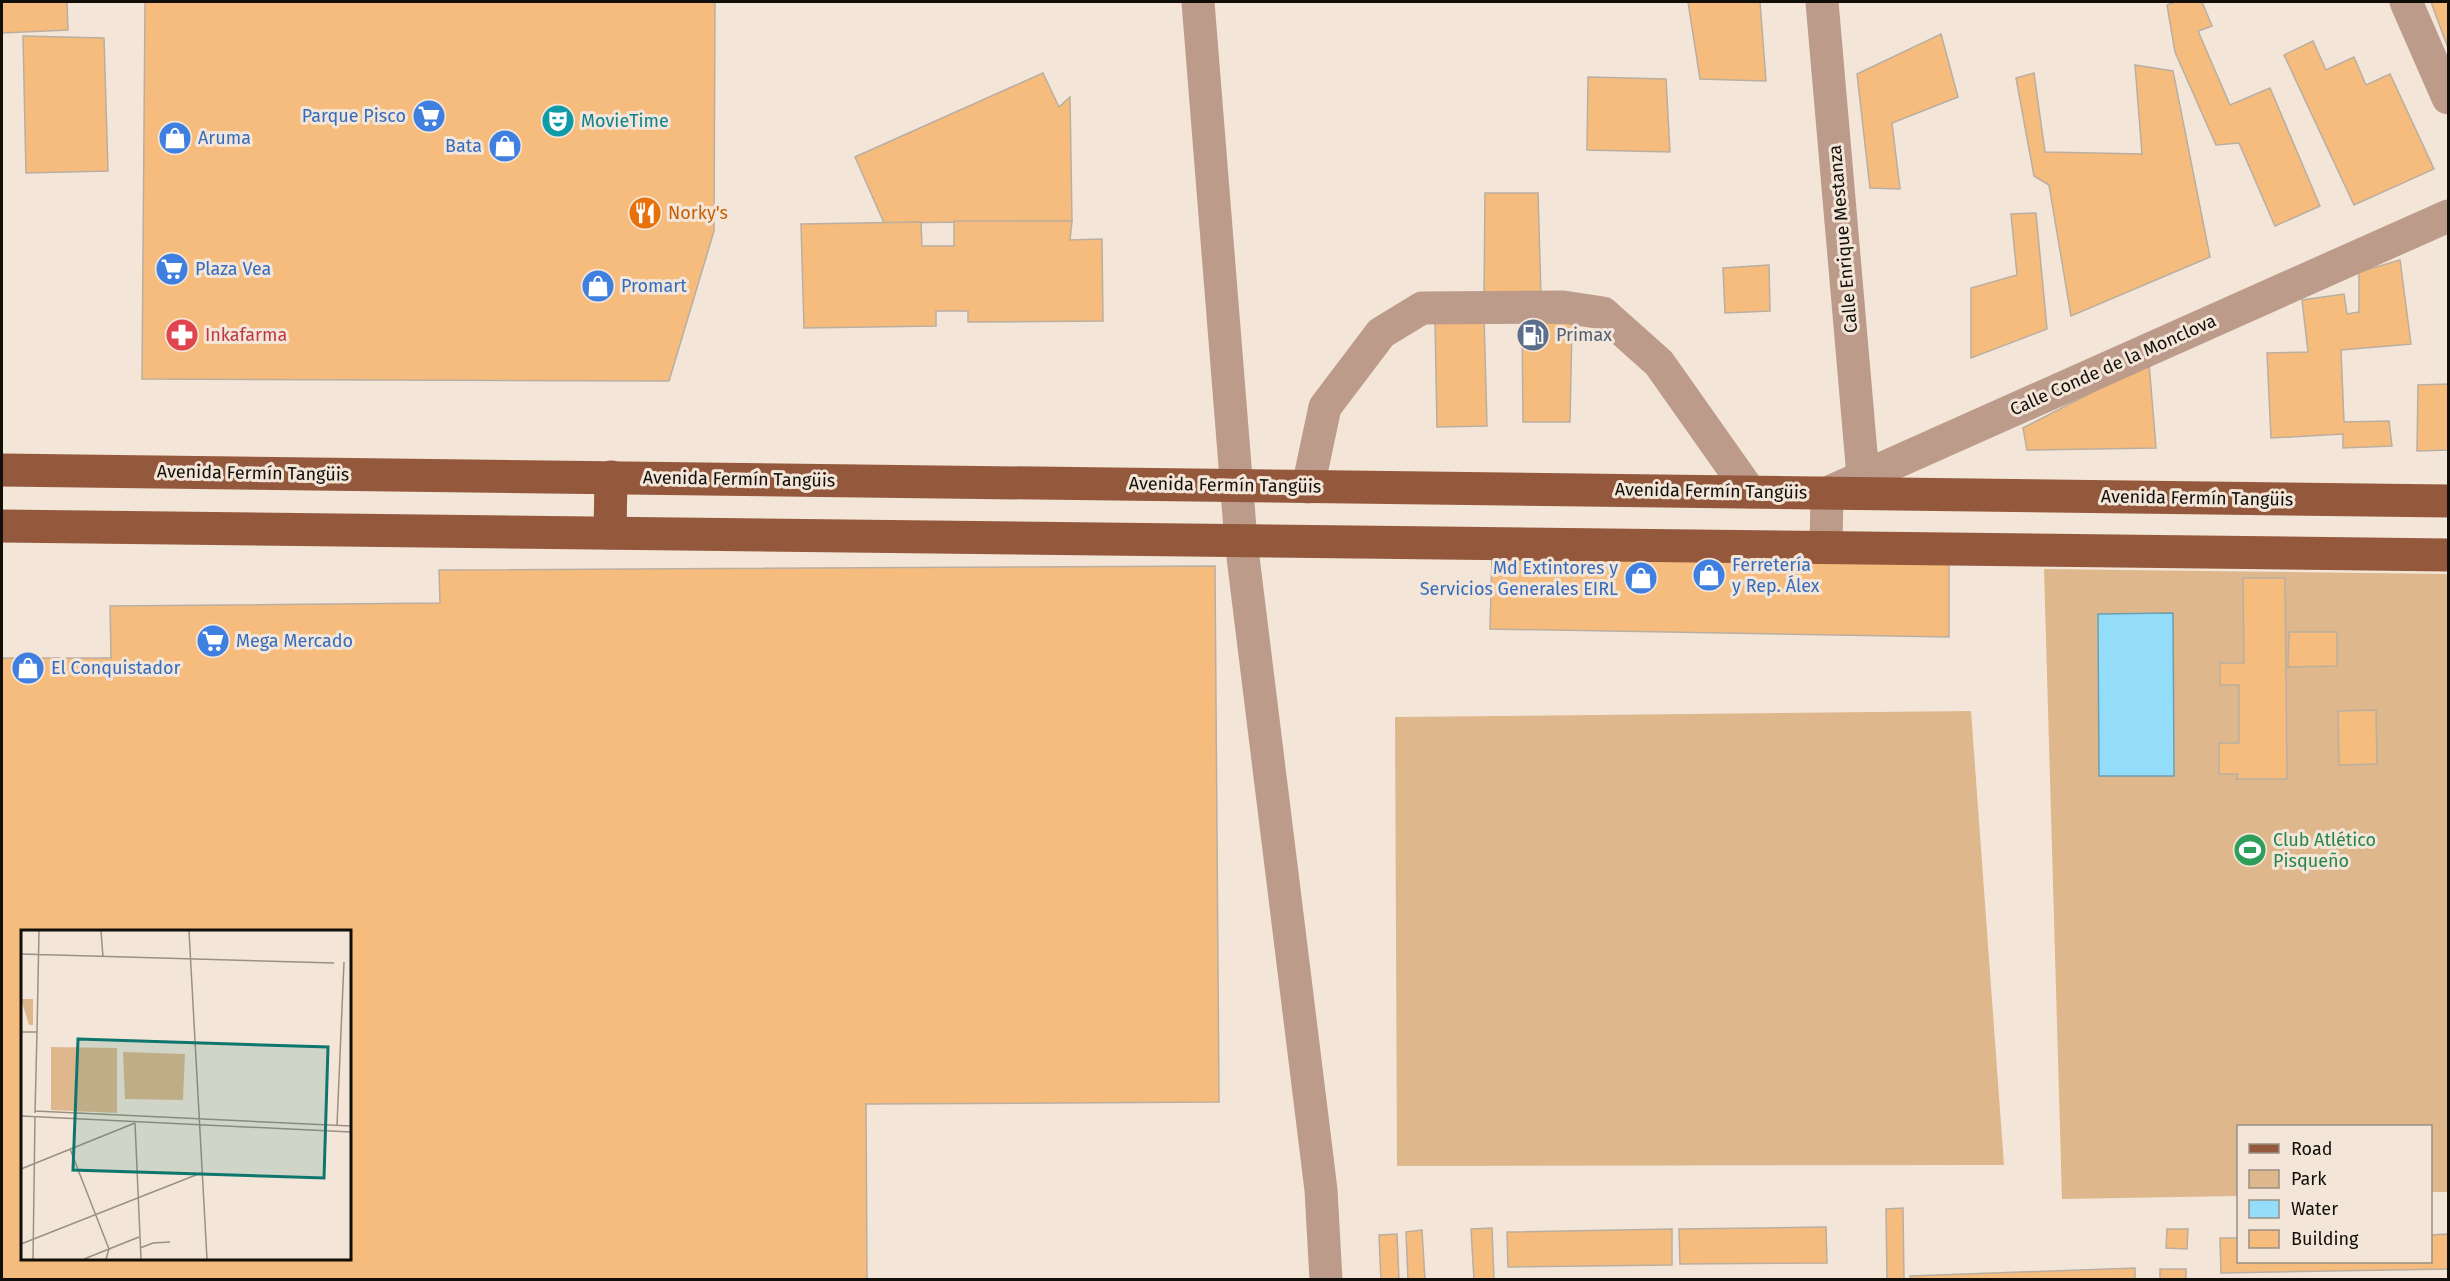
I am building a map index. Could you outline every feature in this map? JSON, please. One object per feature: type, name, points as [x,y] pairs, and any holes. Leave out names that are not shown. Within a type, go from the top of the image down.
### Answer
[{"type":"main road","name":"Avenida Fermín Tangüis","points":[[2,470],[2448,501]]},
{"type":"main road","points":[[610,477],[610,533]]},
{"type":"main road","points":[[2,526],[2448,555]]},
{"type":"street","name":"Calle Enrique Mestanza","points":[[1822,2],[1863,476]]},
{"type":"street","points":[[2406,2],[2448,98]]},
{"type":"street","points":[[1207,5],[1241,541],[1321,1190],[1326,1280]]},
{"type":"street","name":"Calle Conde de la Monclova","points":[[1827,493],[2448,216]]},
{"type":"street","points":[[1308,487],[1324,407],[1381,333],[1422,308],[1563,307],[1604,313],[1659,363],[1750,492]]},
{"type":"street","points":[[1826,547],[1827,493]]},
{"type":"green space","name":"Club Atlético Pisqueño","points":[[2044,569],[2448,574],[2448,1192],[2432,1192],[2432,1125],[2237,1125],[2237,1196],[2062,1199]]},
{"type":"green space","points":[[1971,711],[2004,1165],[1397,1166],[1395,717]]},
{"type":"water","points":[[2173,613],[2174,776],[2099,776],[2098,614]]},
{"type":"building","points":[[2,2],[67,2],[68,30],[2,33]]},
{"type":"building","name":"Parque Pisco","points":[[145,2],[715,2],[714,231],[669,381],[142,379]]},
{"type":"building","points":[[1688,2],[1760,2],[1766,81],[1700,79]]},
{"type":"building","points":[[2175,2],[2202,2],[2212,26],[2198,31],[2230,105],[2270,88],[2320,206],[2275,226],[2239,143],[2216,145],[2175,52],[2167,5]]},
{"type":"building","points":[[2431,2],[2448,2],[2448,48]]},
{"type":"building","points":[[1941,34],[1958,97],[1892,123],[1900,189],[1870,188],[1857,74]]},
{"type":"building","points":[[23,36],[104,38],[108,171],[26,173]]},
{"type":"building","points":[[2313,41],[2326,70],[2354,57],[2366,85],[2390,74],[2434,169],[2354,205],[2284,55]]},
{"type":"building","points":[[2135,65],[2173,71],[2210,257],[2071,316],[2049,185],[2034,176],[2016,78],[2034,73],[2045,152],[2142,154]]},
{"type":"building","points":[[1043,73],[1059,107],[1070,97],[1072,221],[884,223],[855,157]]},
{"type":"building","points":[[1588,77],[1666,79],[1670,152],[1587,150]]},
{"type":"building","points":[[1485,193],[1538,193],[1541,296],[1484,298]]},
{"type":"building","points":[[2036,213],[2047,329],[1971,358],[1971,288],[2017,275],[2011,214]]},
{"type":"building","points":[[954,221],[1072,221],[1070,240],[1102,239],[1103,321],[968,322],[968,311],[936,311],[936,326],[804,328],[801,224],[921,222],[922,246],[954,246]]},
{"type":"building","points":[[2400,260],[2411,344],[2341,350],[2344,422],[2389,421],[2392,446],[2343,448],[2343,434],[2271,438],[2267,353],[2308,352],[2302,300],[2344,294],[2347,314],[2359,312],[2359,272]]},
{"type":"building","points":[[1769,265],[1770,311],[1725,313],[1723,268]]},
{"type":"building","points":[[1484,317],[1487,426],[1437,427],[1435,319]]},
{"type":"building","points":[[1522,323],[1572,323],[1570,422],[1523,422]]},
{"type":"building","points":[[2149,363],[2156,448],[2027,450],[2023,428]]},
{"type":"building","points":[[2448,384],[2448,450],[2417,451],[2418,385]]},
{"type":"building","points":[[1492,555],[1949,562],[1949,637],[1490,629]]},
{"type":"building","points":[[1215,566],[1219,1102],[866,1104],[867,1280],[2,1280],[2,658],[111,658],[110,606],[440,603],[439,570]]},
{"type":"building","points":[[2243,578],[2285,578],[2287,779],[2236,779],[2238,774],[2219,774],[2219,743],[2239,743],[2239,685],[2220,685],[2220,663],[2244,663]]},
{"type":"building","points":[[2289,632],[2337,632],[2337,666],[2288,667]]},
{"type":"building","points":[[2376,710],[2377,764],[2339,765],[2338,711]]},
{"type":"building","points":[[1903,1208],[1904,1280],[1887,1280],[1886,1209]]},
{"type":"building","points":[[1826,1227],[1827,1263],[1680,1264],[1679,1229]]},
{"type":"building","points":[[1492,1228],[1494,1280],[1474,1280],[1471,1229]]},
{"type":"building","points":[[1672,1229],[1672,1265],[1508,1267],[1507,1232]]},
{"type":"building","points":[[2167,1229],[2188,1229],[2187,1249],[2166,1248]]},
{"type":"building","points":[[1422,1230],[1425,1280],[1408,1280],[1406,1232]]},
{"type":"building","points":[[1397,1234],[1399,1280],[1381,1280],[1379,1235]]},
{"type":"building","points":[[2448,1234],[2448,1269],[2221,1273],[2220,1238],[2237,1238],[2237,1263],[2432,1263],[2432,1235]]},
{"type":"building","points":[[2135,1268],[2135,1280],[1910,1280],[1910,1276]]},
{"type":"building","points":[[2160,1269],[2186,1269],[2186,1280],[2160,1280]]},
{"type":"place","name":"Parque Pisco","points":[[429,116]]},
{"type":"place","name":"MovieTime","points":[[558,121]]},
{"type":"place","name":"Aruma","points":[[175,138]]},
{"type":"place","name":"Bata","points":[[505,146]]},
{"type":"place","name":"Norky's","points":[[645,213]]},
{"type":"place","name":"Plaza Vea","points":[[172,269]]},
{"type":"place","name":"Promart","points":[[598,286]]},
{"type":"place","name":"Inkafarma","points":[[182,335]]},
{"type":"place","name":"Primax","points":[[1533,335]]},
{"type":"place","name":"Ferretería y Rep. Álex","points":[[1709,575]]},
{"type":"place","name":"Md Extintores y Servicios Generales EIRL","points":[[1641,578]]},
{"type":"place","name":"Mega Mercado","points":[[213,641]]},
{"type":"place","name":"El Conquistador","points":[[28,668]]},
{"type":"place","name":"Club Atlético Pisqueño","points":[[2250,850]]}]
